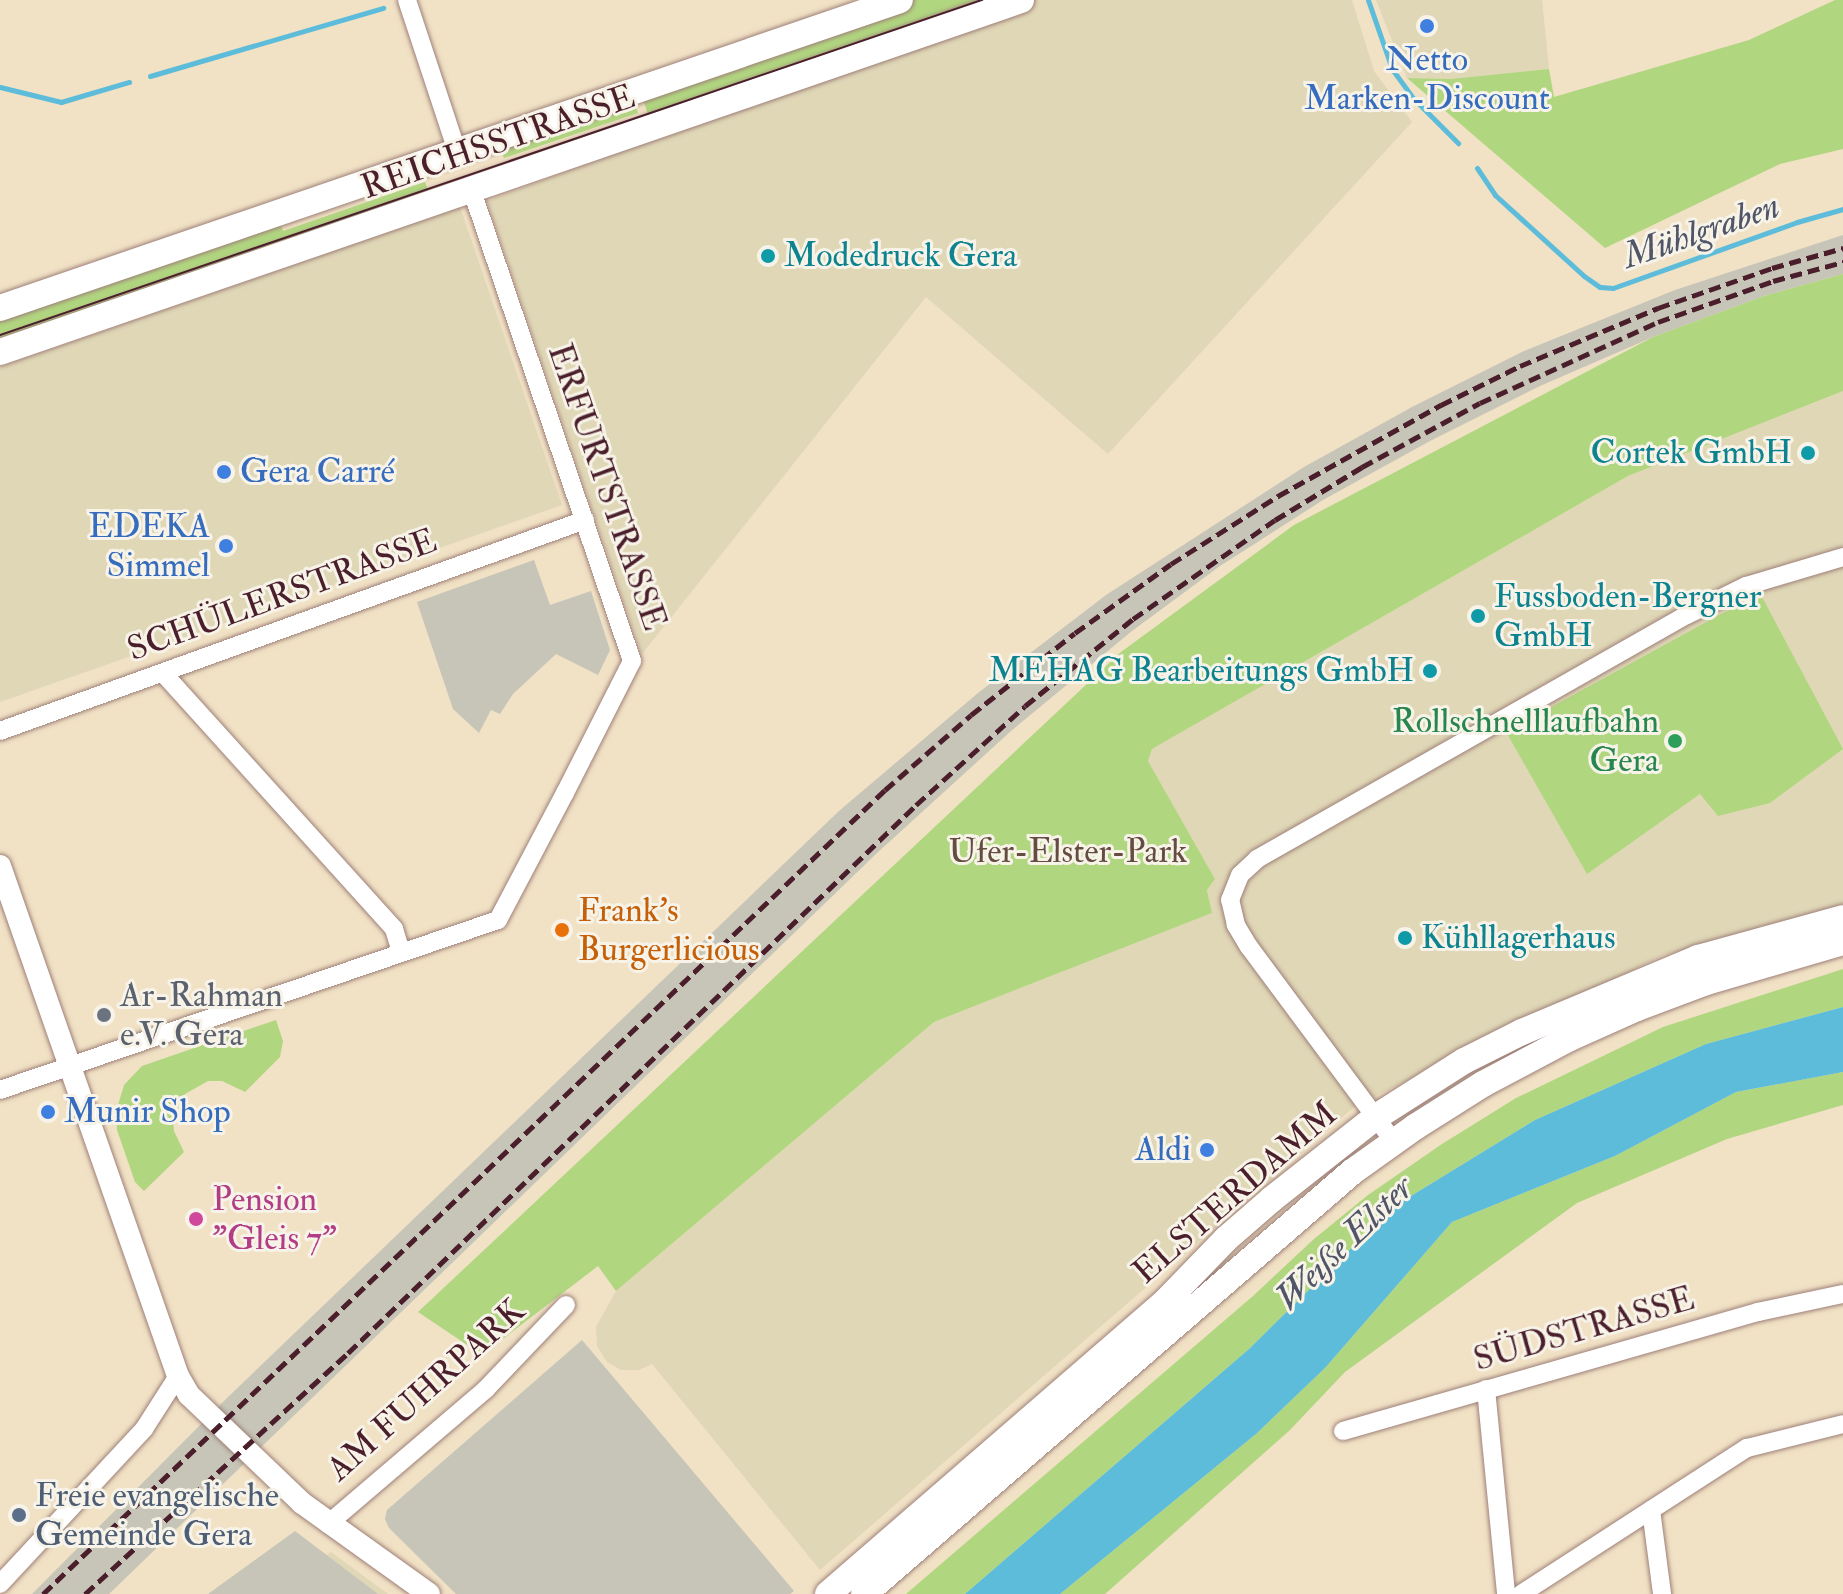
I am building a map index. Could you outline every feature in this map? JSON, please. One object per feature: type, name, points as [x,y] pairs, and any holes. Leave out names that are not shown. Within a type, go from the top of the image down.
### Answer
[{"type":"main road","name":"REICHSSTRASSE","points":[[0,308],[900,0]]},
{"type":"main road","name":"REICHSSTRASSE","points":[[0,352],[1021,0]]},
{"type":"main road","points":[[457,151],[471,188]]},
{"type":"main road","name":"ELSTERDAMM","points":[[828,1594],[1166,1301],[1249,1219],[1376,1117],[1464,1061],[1535,1026],[1698,958],[1843,918]]},
{"type":"main road","name":"ELSTERDAMM","points":[[864,1594],[1206,1296],[1352,1172],[1394,1142],[1483,1084],[1568,1039],[1706,982],[1843,942]]},
{"type":"street","points":[[407,0],[457,151]]},
{"type":"street","name":"ERFURTSTRASSE","points":[[0,1090],[498,920],[632,661],[471,188]]},
{"type":"street","name":"SCHÜLERSTRASSE","points":[[0,731],[585,520]]},
{"type":"street","points":[[1394,1142],[1236,925],[1230,900],[1240,875],[1270,851],[1687,615],[1746,586],[1843,557]]},
{"type":"street","points":[[163,673],[394,929],[401,952]]},
{"type":"street","name":"AM FUHRPARK","points":[[0,866],[72,1065],[178,1376],[205,1412],[328,1524],[429,1594]]},
{"type":"street","name":"SÜDSTRASSE","points":[[1343,1431],[1758,1312],[1843,1294]]},
{"type":"street","name":"AM FUHRPARK","points":[[328,1524],[486,1389],[566,1305]]},
{"type":"street","points":[[0,1584],[144,1429],[178,1376]]},
{"type":"street","points":[[1486,1389],[1506,1594]]},
{"type":"street","points":[[1521,1594],[1747,1448],[1843,1424]]},
{"type":"street","points":[[1651,1510],[1662,1594]]},
{"type":"shaded area","points":[[1034,0],[1352,0],[1374,71],[1412,122],[1108,454],[926,297],[642,654],[487,201]]},
{"type":"shaded area","points":[[1376,0],[1542,0],[1549,69],[1451,79],[1407,78]]},
{"type":"shaded area","points":[[460,207],[562,505],[0,702],[0,367]]},
{"type":"shaded area","points":[[1843,235],[1843,274],[1764,296],[1653,337],[1540,386],[1430,441],[1323,500],[1220,566],[1132,631],[1011,731],[877,853],[109,1594],[32,1594],[228,1397],[839,811],[978,693],[1106,595],[1304,467],[1412,407],[1524,351],[1675,290]]},
{"type":"shaded area","points":[[1843,391],[1843,908],[1663,955],[1355,1106],[820,1570],[652,1364],[639,1370],[621,1370],[607,1362],[597,1346],[596,1327],[616,1291],[934,1022],[1212,913],[1207,890],[1215,879],[1148,761],[1152,749],[1628,476]]},
{"type":"shaded area","points":[[534,560],[550,605],[591,591],[610,650],[598,675],[556,654],[513,694],[500,714],[491,710],[479,733],[453,709],[417,602]]},
{"type":"shaded area","points":[[582,1340],[794,1591],[790,1594],[456,1594],[389,1528],[385,1519],[387,1510]]},
{"type":"shaded area","points":[[295,1531],[378,1594],[208,1594]]},
{"type":"shaded area","points":[[331,1552],[388,1594],[273,1594]]},
{"type":"green space","points":[[910,0],[997,0],[650,121],[641,93]]},
{"type":"green space","points":[[1835,0],[1843,0],[1843,149],[1780,164],[1605,248],[1407,78],[1451,79],[1549,69],[1554,97],[1749,40]]},
{"type":"green space","points":[[633,96],[638,113],[504,158],[500,149]]},
{"type":"green space","points":[[425,182],[428,190],[0,346],[0,315],[279,220],[283,231]]},
{"type":"green space","name":"Ufer-Elster-Park","points":[[1843,274],[1843,391],[1628,476],[1152,749],[1148,761],[1215,879],[1207,890],[1212,913],[934,1022],[616,1291],[598,1266],[482,1355],[418,1312],[1121,652],[1294,525],[1653,337],[1764,296]]},
{"type":"green space","name":"Rollschnelllaufbahn Gera","points":[[1761,595],[1843,749],[1770,803],[1718,816],[1700,794],[1587,874],[1506,732]]},
{"type":"green space","points":[[1843,969],[1843,1007],[1706,1044],[1535,1120],[1393,1207],[1249,1349],[965,1594],[906,1594],[1253,1296],[1314,1239],[1368,1195],[1442,1144],[1516,1098],[1663,1027]]},
{"type":"green space","points":[[276,1020],[283,1041],[280,1057],[245,1092],[222,1081],[208,1081],[185,1094],[173,1118],[174,1131],[184,1152],[144,1191],[135,1182],[117,1130],[116,1112],[124,1085],[142,1066]]},
{"type":"green space","points":[[1843,1072],[1843,1105],[1727,1139],[1577,1203],[1345,1372],[1289,1431],[1105,1594],[1060,1594],[1256,1434],[1325,1368],[1452,1222],[1615,1156],[1736,1092]]},
{"type":"water","points":[[1843,1007],[1843,1072],[1736,1092],[1615,1156],[1452,1222],[1325,1368],[1256,1434],[1060,1594],[965,1594],[1249,1349],[1393,1207],[1535,1120],[1706,1044]]},
{"type":"waterway","name":"Mühlgraben","points":[[1368,0],[1392,69],[1413,98],[1458,143]]},
{"type":"waterway","name":"Mühlgraben","points":[[150,76],[383,8]]},
{"type":"waterway","name":"Mühlgraben","points":[[0,87],[61,102],[129,82]]},
{"type":"waterway","name":"Mühlgraben","points":[[1477,168],[1495,195],[1600,287],[1613,288],[1797,222],[1843,209]]},
{"type":"tram line","points":[[0,335],[982,0]]},
{"type":"railway","points":[[43,1594],[885,790],[971,715],[1075,633],[1171,564],[1278,496],[1441,405],[1520,366],[1658,308],[1772,268],[1843,248]]},
{"type":"railway","points":[[85,1594],[348,1353],[916,805],[1025,706],[1133,619],[1275,520],[1362,467],[1480,403],[1658,322],[1773,281],[1843,262]]},
{"type":"place","name":"Netto Marken-Discount","points":[[1427,26]]},
{"type":"place","name":"Modedruck Gera","points":[[768,256]]},
{"type":"place","name":"Cortek GmbH","points":[[1808,453]]},
{"type":"place","name":"Gera Carré","points":[[224,472]]},
{"type":"place","name":"EDEKA Simmel","points":[[226,546]]},
{"type":"place","name":"Fussboden-Bergner GmbH","points":[[1478,616]]},
{"type":"place","name":"MEHAG Bearbeitungs GmbH","points":[[1430,671]]},
{"type":"place","name":"Rollschnelllaufbahn Gera","points":[[1675,741]]},
{"type":"place","name":"Frank's Burgerlicious","points":[[562,930]]},
{"type":"place","name":"Kühllagerhaus","points":[[1405,938]]},
{"type":"place","name":"Ar-Rahman e.V. Gera","points":[[104,1015]]},
{"type":"place","name":"Munir Shop","points":[[48,1112]]},
{"type":"place","name":"Aldi","points":[[1207,1150]]},
{"type":"place","name":"Pension \"Gleis 7\"","points":[[196,1219]]},
{"type":"place","name":"Freie evangelische Gemeinde Gera","points":[[19,1515]]},
{"type":"water label","name":"Weiße Elster","points":[[1344,1243]]}]
